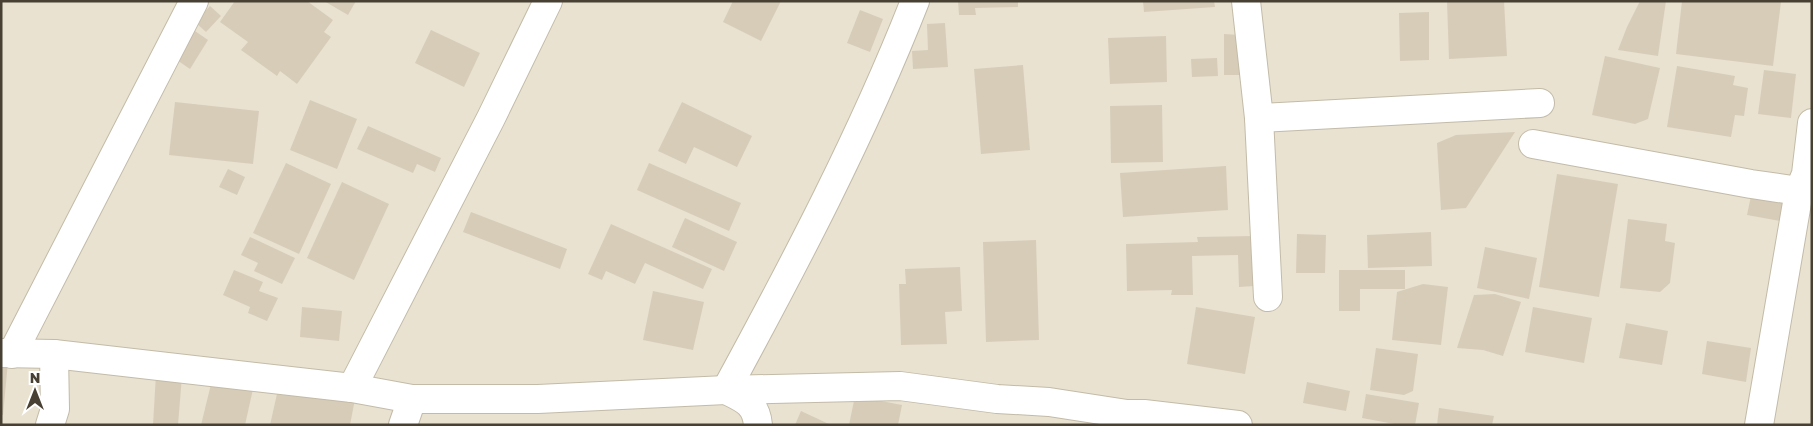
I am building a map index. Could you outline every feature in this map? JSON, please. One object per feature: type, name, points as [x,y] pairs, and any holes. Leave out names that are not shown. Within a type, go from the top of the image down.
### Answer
[{"type":"street","points":[[194,1],[7,353],[54,354],[352,388],[412,398],[538,398],[726,390],[900,386],[997,398],[1049,402],[1127,414],[1143,419],[1238,425]]},
{"type":"street","points":[[352,388],[491,118],[548,1]]},
{"type":"street","points":[[726,390],[818,217],[869,111],[915,1]]},
{"type":"street","points":[[1246,1],[1259,118],[1268,297]]},
{"type":"street","points":[[1259,118],[1540,102]]},
{"type":"street","points":[[1759,425],[1805,179],[1812,123]]},
{"type":"street","points":[[1532,144],[1751,184],[1805,179]]},
{"type":"street","points":[[50,425],[55,409],[54,354]]},
{"type":"street","points":[[726,390],[746,400],[757,413],[758,425]]},
{"type":"street","points":[[402,425],[412,398]]},
{"type":"shaded area","points":[[1,1],[1812,1],[1812,425],[1,425]]},
{"type":"building","points":[[235,1],[307,1],[333,20],[324,32],[331,37],[297,84],[280,71],[277,76],[241,50],[248,42],[220,22]]},
{"type":"building","points":[[324,1],[356,1],[348,15]]},
{"type":"building","points":[[733,1],[781,1],[761,41],[723,22]]},
{"type":"building","points":[[958,1],[1018,1],[1018,7],[975,8],[976,15],[959,15]]},
{"type":"building","points":[[1143,1],[1214,1],[1215,7],[1144,12]]},
{"type":"building","points":[[1447,1],[1504,1],[1507,56],[1449,59]]},
{"type":"building","points":[[1640,1],[1666,1],[1658,56],[1618,50]]},
{"type":"building","points":[[1682,1],[1781,2],[1773,66],[1676,54]]},
{"type":"building","points":[[210,6],[221,16],[206,32],[195,22]]},
{"type":"building","points":[[860,10],[883,19],[870,52],[847,43]]},
{"type":"building","points":[[1429,12],[1429,60],[1400,61],[1399,13]]},
{"type":"building","points":[[945,23],[948,67],[913,69],[912,51],[928,50],[927,24]]},
{"type":"building","points":[[192,29],[208,40],[190,69],[174,58]]},
{"type":"building","points":[[431,30],[480,53],[464,87],[415,63]]},
{"type":"building","points":[[1224,34],[1240,35],[1240,75],[1224,75]]},
{"type":"building","points":[[1166,36],[1167,82],[1110,84],[1108,38]]},
{"type":"building","points":[[1605,56],[1660,68],[1648,119],[1635,124],[1592,115]]},
{"type":"building","points":[[1217,58],[1218,76],[1192,77],[1191,59]]},
{"type":"building","points":[[1023,65],[1030,150],[981,154],[974,69]]},
{"type":"building","points":[[1677,66],[1735,76],[1733,85],[1748,88],[1744,116],[1735,115],[1731,137],[1667,127]]},
{"type":"building","points":[[1764,70],[1796,74],[1791,118],[1758,114]]},
{"type":"building","points":[[310,100],[357,119],[337,169],[290,150]]},
{"type":"building","points":[[175,102],[259,111],[253,164],[169,155]]},
{"type":"building","points":[[682,102],[752,136],[737,167],[694,147],[686,164],[658,151]]},
{"type":"building","points":[[1162,105],[1163,162],[1111,163],[1110,106]]},
{"type":"building","points":[[368,126],[441,158],[435,172],[417,164],[413,173],[357,149]]},
{"type":"building","points":[[1515,132],[1466,208],[1441,210],[1437,143],[1456,135]]},
{"type":"building","points":[[286,163],[331,184],[299,254],[253,233]]},
{"type":"building","points":[[649,163],[741,203],[729,231],[637,190]]},
{"type":"building","points":[[1226,166],[1228,210],[1123,217],[1120,173]]},
{"type":"building","points":[[228,169],[245,177],[237,195],[219,187]]},
{"type":"building","points":[[1557,174],[1618,184],[1599,297],[1539,287]]},
{"type":"building","points":[[342,182],[389,204],[354,280],[307,258]]},
{"type":"building","points":[[1751,196],[1784,202],[1780,221],[1747,215]]},
{"type":"building","points":[[471,212],[567,249],[560,269],[463,232]]},
{"type":"building","points":[[685,218],[737,242],[724,271],[672,247]]},
{"type":"building","points":[[1628,219],[1667,224],[1665,241],[1675,243],[1670,283],[1660,292],[1620,288]]},
{"type":"building","points":[[611,224],[712,269],[703,289],[645,263],[635,284],[606,271],[602,280],[588,274]]},
{"type":"building","points":[[1431,232],[1432,266],[1368,268],[1367,235]]},
{"type":"building","points":[[1297,234],[1326,235],[1325,273],[1296,273]]},
{"type":"building","points":[[1253,236],[1254,286],[1239,287],[1238,255],[1192,256],[1193,295],[1171,295],[1172,290],[1127,291],[1126,244],[1198,242],[1197,237]]},
{"type":"building","points":[[250,237],[295,258],[282,284],[254,271],[258,263],[241,255]]},
{"type":"building","points":[[1036,240],[1039,340],[986,342],[983,242]]},
{"type":"building","points":[[1485,247],[1537,258],[1529,299],[1477,288]]},
{"type":"building","points":[[960,267],[962,311],[945,312],[947,344],[901,345],[899,284],[906,284],[905,269]]},
{"type":"building","points":[[234,270],[263,282],[259,291],[278,298],[267,321],[248,313],[250,307],[223,295]]},
{"type":"building","points":[[1339,270],[1405,270],[1405,289],[1360,289],[1360,311],[1339,311]]},
{"type":"building","points":[[1423,284],[1448,287],[1441,345],[1392,340],[1397,292]]},
{"type":"building","points":[[653,291],[704,302],[693,350],[643,340]]},
{"type":"building","points":[[1495,294],[1521,302],[1503,356],[1483,350],[1457,348],[1474,295]]},
{"type":"building","points":[[302,307],[342,311],[339,341],[300,337]]},
{"type":"building","points":[[1196,307],[1255,317],[1245,374],[1187,364]]},
{"type":"building","points":[[1533,307],[1592,318],[1584,363],[1525,352]]},
{"type":"building","points":[[1626,323],[1668,331],[1662,365],[1619,358]]},
{"type":"building","points":[[1707,341],[1751,348],[1746,382],[1702,374]]},
{"type":"building","points":[[1376,348],[1418,354],[1413,391],[1404,395],[1370,390]]},
{"type":"building","points":[[1,361],[8,362],[3,415],[1,415]]},
{"type":"building","points":[[156,374],[182,376],[178,425],[153,425]]},
{"type":"building","points":[[212,380],[253,389],[245,425],[201,425]]},
{"type":"building","points":[[1307,382],[1350,391],[1346,411],[1303,403]]},
{"type":"building","points":[[279,385],[355,399],[350,425],[270,425]]},
{"type":"building","points":[[1366,394],[1419,403],[1415,425],[1400,425],[1362,418]]},
{"type":"building","points":[[855,396],[902,405],[898,425],[849,425]]},
{"type":"building","points":[[1439,408],[1494,416],[1492,425],[1437,425]]},
{"type":"building","points":[[801,411],[831,425],[795,425]]}]
